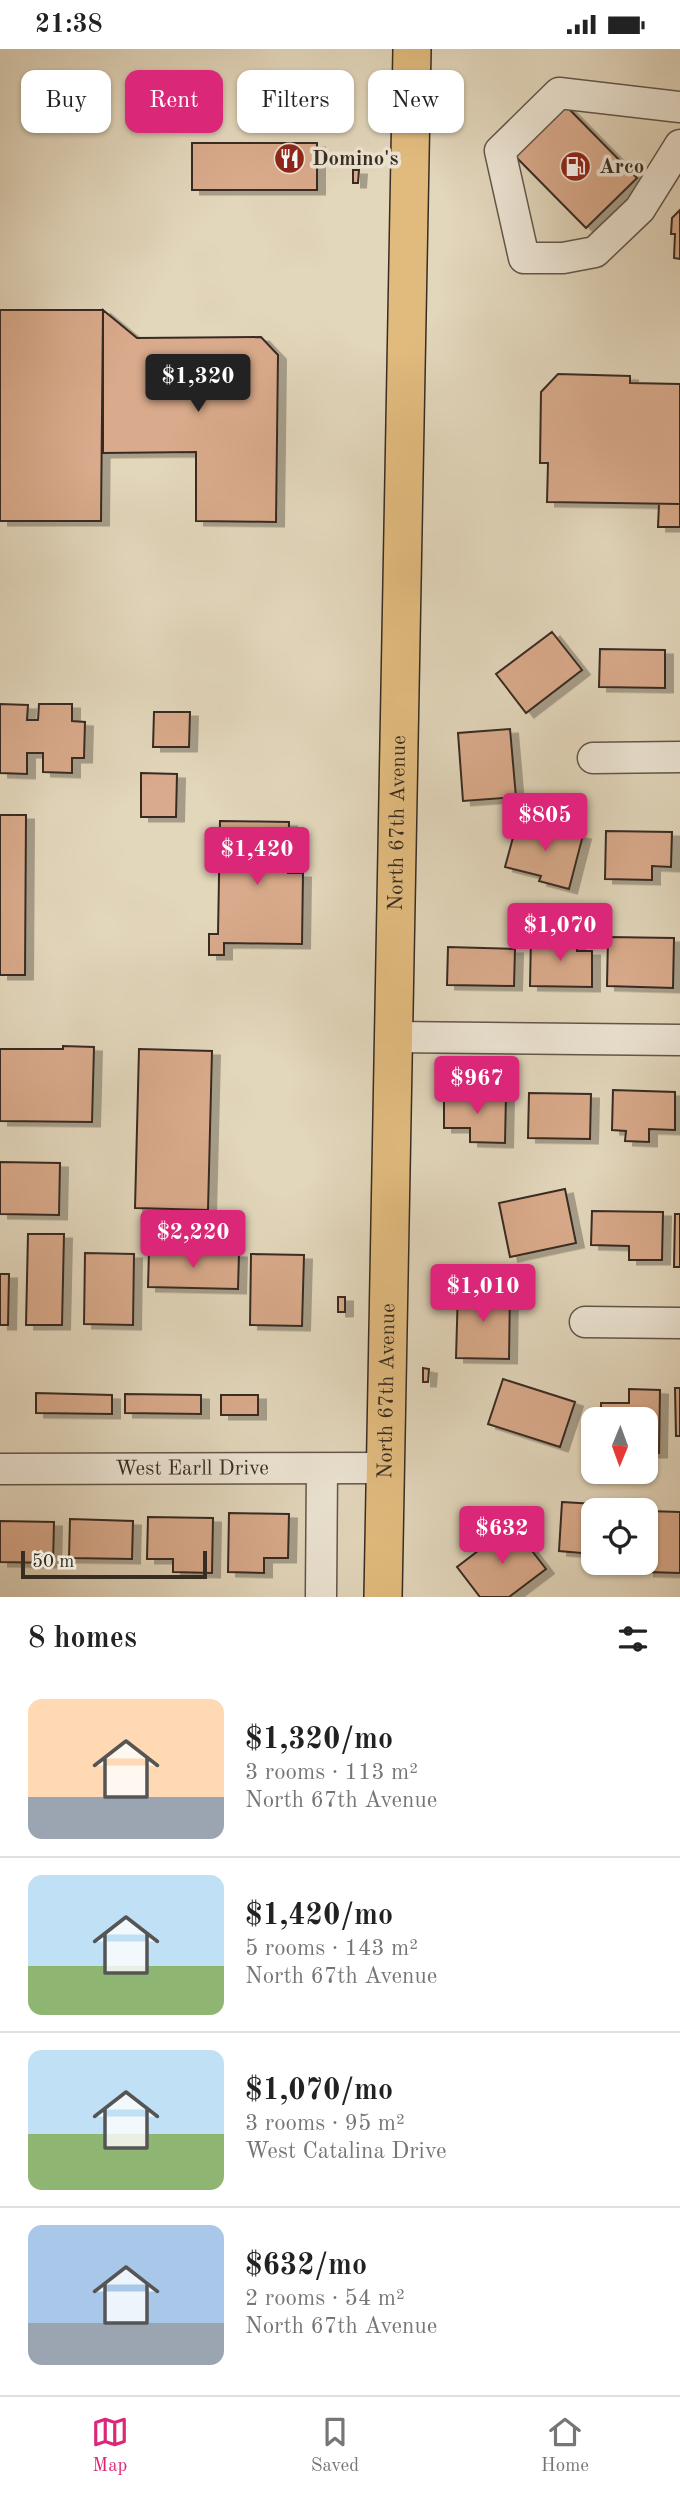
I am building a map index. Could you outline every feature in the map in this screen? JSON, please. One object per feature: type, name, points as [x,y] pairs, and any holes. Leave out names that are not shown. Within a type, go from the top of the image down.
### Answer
[{"type":"main road","name":"North 67th Avenue","points":[[383,1597],[412,49]]},
{"type":"street","points":[[680,107],[559,93],[500,151],[524,258],[563,258],[595,252],[640,209],[680,145]]},
{"type":"street","points":[[593,758],[680,757]]},
{"type":"street","points":[[393,1037],[680,1040]]},
{"type":"street","points":[[585,1322],[680,1323]]},
{"type":"street","name":"West Earll Drive","points":[[0,1469],[386,1468]]},
{"type":"street","points":[[321,1597],[323,1469]]},
{"type":"building","name":"Arco","points":[[566,106],[637,178],[586,228],[515,156]]},
{"type":"building","points":[[192,143],[317,143],[317,190],[192,190]]},
{"type":"building","points":[[353,170],[359,170],[358,183],[353,183]]},
{"type":"building","points":[[680,210],[680,259],[674,258],[675,234],[671,234],[672,218]]},
{"type":"building","points":[[0,310],[103,310],[101,521],[0,521]]},
{"type":"building","points":[[103,310],[137,338],[261,337],[278,355],[276,522],[196,521],[196,452],[103,453]]},
{"type":"building","points":[[558,374],[630,376],[630,383],[680,384],[680,504],[547,502],[548,463],[540,463],[541,392]]},
{"type":"building","points":[[659,504],[680,504],[680,527],[658,527]]},
{"type":"building","points":[[552,632],[582,670],[526,713],[496,674]]},
{"type":"building","points":[[600,649],[665,650],[665,688],[599,687]]},
{"type":"building","points":[[0,704],[28,705],[27,720],[38,720],[39,704],[72,704],[72,721],[85,722],[84,758],[72,758],[72,773],[43,772],[43,753],[27,753],[27,774],[0,773]]},
{"type":"building","points":[[154,712],[190,712],[189,747],[153,747]]},
{"type":"building","points":[[510,729],[516,797],[463,801],[458,733]]},
{"type":"building","points":[[141,773],[177,774],[176,817],[141,817]]},
{"type":"building","points":[[0,815],[26,815],[25,975],[0,975]]},
{"type":"building","points":[[518,819],[583,835],[569,889],[539,881],[541,876],[505,867]]},
{"type":"building","points":[[220,821],[289,822],[288,873],[303,873],[302,944],[224,943],[224,955],[209,955],[209,934],[218,934]]},
{"type":"building","points":[[606,831],[672,832],[671,867],[652,866],[652,880],[605,879]]},
{"type":"building","points":[[531,936],[577,937],[577,951],[592,951],[592,987],[530,986]]},
{"type":"building","points":[[608,937],[674,938],[673,988],[607,986]]},
{"type":"building","points":[[448,947],[515,949],[514,986],[447,985]]},
{"type":"building","points":[[63,1046],[94,1047],[92,1122],[0,1121],[0,1049],[63,1049]]},
{"type":"building","points":[[139,1049],[212,1051],[208,1210],[135,1208]]},
{"type":"building","points":[[613,1090],[675,1092],[675,1130],[649,1129],[649,1142],[625,1141],[626,1131],[612,1130]]},
{"type":"building","points":[[529,1093],[591,1094],[590,1139],[528,1138]]},
{"type":"building","points":[[444,1094],[506,1094],[505,1143],[470,1142],[470,1128],[444,1128]]},
{"type":"building","points":[[0,1162],[60,1163],[59,1215],[0,1214]]},
{"type":"building","points":[[565,1189],[576,1243],[510,1257],[499,1203]]},
{"type":"building","points":[[592,1211],[663,1212],[662,1260],[629,1260],[629,1246],[591,1245]]},
{"type":"building","points":[[675,1214],[680,1214],[680,1267],[674,1267]]},
{"type":"building","points":[[28,1234],[64,1234],[62,1325],[26,1325]]},
{"type":"building","points":[[149,1251],[239,1253],[238,1289],[148,1287]]},
{"type":"building","points":[[85,1253],[134,1254],[133,1325],[84,1324]]},
{"type":"building","points":[[251,1254],[304,1255],[302,1326],[250,1325]]},
{"type":"building","points":[[0,1274],[9,1274],[8,1325],[0,1325]]},
{"type":"building","points":[[458,1289],[510,1290],[509,1359],[456,1358]]},
{"type":"building","points":[[338,1297],[345,1297],[345,1312],[338,1312]]},
{"type":"building","points":[[423,1368],[429,1369],[428,1382],[423,1382]]},
{"type":"building","points":[[503,1379],[575,1402],[560,1447],[488,1424]]},
{"type":"building","points":[[675,1388],[680,1388],[680,1436],[676,1436]]},
{"type":"building","points":[[629,1389],[660,1390],[659,1453],[658,1407],[601,1407],[601,1403],[629,1403]]},
{"type":"building","points":[[36,1393],[112,1395],[112,1414],[36,1413]]},
{"type":"building","points":[[125,1394],[201,1395],[201,1414],[125,1413]]},
{"type":"building","points":[[221,1395],[258,1395],[258,1415],[221,1415]]},
{"type":"building","points":[[562,1502],[581,1503],[581,1553],[559,1551]]},
{"type":"building","points":[[658,1511],[680,1512],[680,1573],[658,1572]]},
{"type":"building","points":[[229,1513],[289,1514],[288,1558],[264,1558],[264,1573],[228,1572]]},
{"type":"building","points":[[148,1517],[213,1518],[212,1573],[173,1572],[173,1559],[147,1559]]},
{"type":"building","points":[[70,1519],[133,1521],[132,1559],[69,1558]]},
{"type":"building","points":[[0,1521],[54,1522],[53,1563],[0,1562]]},
{"type":"building","points":[[512,1525],[546,1569],[509,1597],[480,1597],[457,1567]]},
{"type":"place","name":"Domino's","points":[[289,159]]},
{"type":"place","name":"Arco","points":[[576,167]]}]
